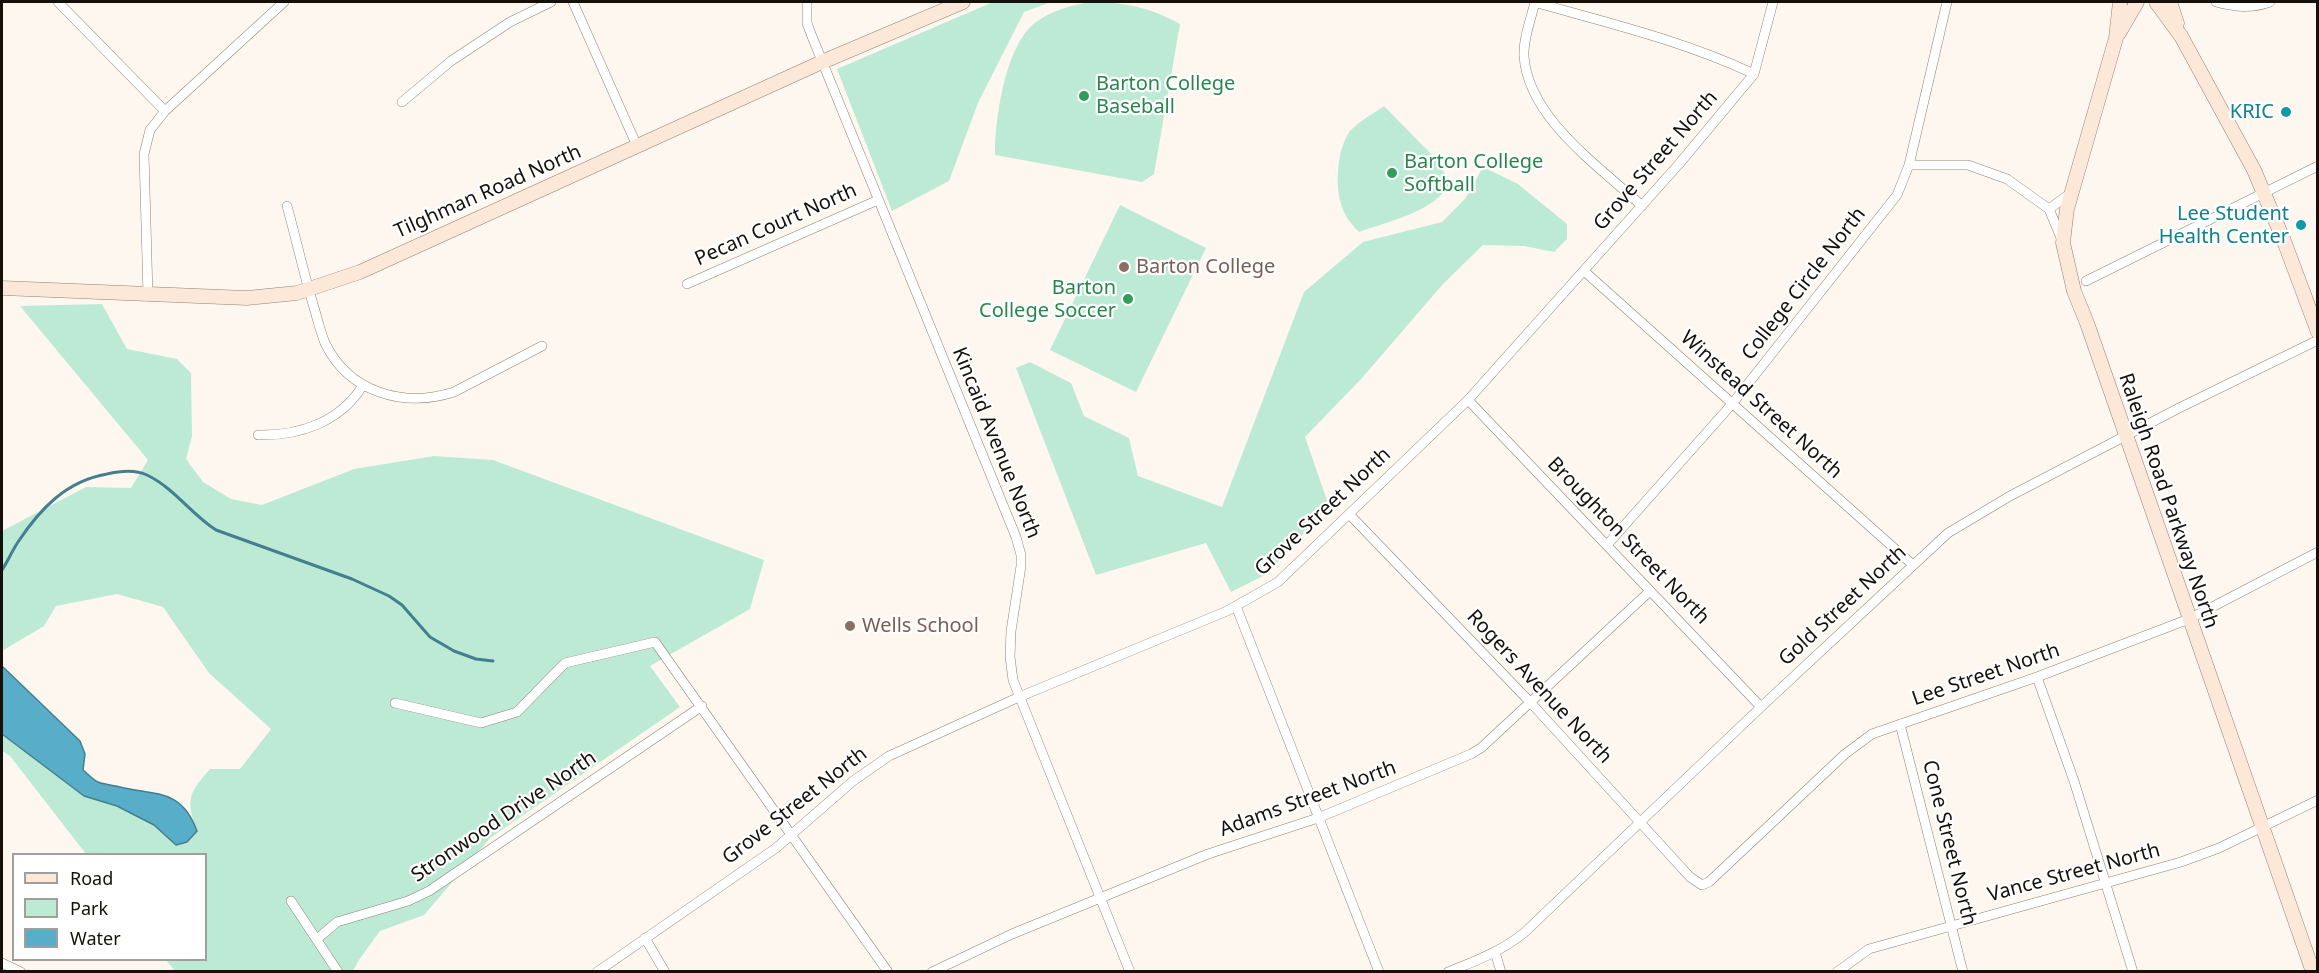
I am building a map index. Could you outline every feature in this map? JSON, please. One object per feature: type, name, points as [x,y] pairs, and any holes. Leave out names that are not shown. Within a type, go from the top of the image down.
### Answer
[{"type":"street","points":[[58,2],[165,111]]},
{"type":"street","points":[[148,295],[144,154],[150,130],[165,111],[284,2]]},
{"type":"street","points":[[402,102],[451,61],[510,22],[551,2]]},
{"type":"street","points":[[573,2],[638,146]]},
{"type":"street","name":"Kincaid Avenue North","points":[[807,2],[807,23],[822,62],[981,450],[1021,555],[1011,631],[1010,657],[1013,680],[1130,972]]},
{"type":"street","name":"Tilghman Road North","points":[[2,288],[247,298],[309,290],[360,272],[822,62],[963,2]]},
{"type":"street","points":[[1642,206],[1565,135],[1537,101],[1527,77],[1524,56],[1534,2],[1682,44],[1717,56],[1754,74]]},
{"type":"street","name":"Grove Street North","points":[[597,972],[793,835],[834,795],[884,759],[1019,697],[1236,606],[1278,582],[1468,400],[1642,206],[1754,74],[1773,2]]},
{"type":"street","name":"College Circle North","points":[[1606,545],[1732,404],[1897,195],[1908,165],[1947,2]]},
{"type":"street","name":"Raleigh Road Parkway North","points":[[2116,38],[2120,2]]},
{"type":"street","name":"Raleigh Road Parkway North","points":[[2137,2],[2116,38],[2067,209],[2063,243],[2074,291],[2313,972]]},
{"type":"street","points":[[2156,2],[2181,36],[2253,170],[2284,241],[2318,332]]},
{"type":"street","points":[[2170,2],[2181,36]]},
{"type":"street","points":[[2216,2],[2239,7],[2270,2]]},
{"type":"street","points":[[1908,165],[1959,164],[1990,171],[2007,179],[2049,209],[2063,243]]},
{"type":"street","points":[[2086,280],[2318,166]]},
{"type":"street","points":[[2049,209],[2072,192]]},
{"type":"street","name":"Pecan Court North","points":[[687,284],[878,200]]},
{"type":"street","points":[[287,206],[325,342],[340,365],[363,385],[377,392],[402,398],[427,399],[441,396],[454,392],[542,346]]},
{"type":"street","name":"Winstead Street North","points":[[1584,271],[1913,565]]},
{"type":"street","name":"Gold Street North","points":[[1448,972],[1495,952],[1525,932],[1640,821],[1948,533],[2125,436],[2318,340]]},
{"type":"street","points":[[258,435],[272,436],[320,424],[346,408],[363,385]]},
{"type":"street","name":"Broughton Street North","points":[[1468,400],[1761,707]]},
{"type":"street","name":"Rogers Avenue North","points":[[1349,514],[1531,703],[1690,877],[1702,885]]},
{"type":"street","name":"Lee Street North","points":[[1702,885],[1709,882],[1845,754],[1872,734],[2037,677],[2189,619],[2318,552]]},
{"type":"street","name":"Adams Street North","points":[[932,972],[1011,934],[1208,854],[1318,818],[1471,754],[1481,748],[1531,703],[1650,591]]},
{"type":"street","points":[[1236,606],[1379,972]]},
{"type":"street","points":[[395,703],[481,723],[517,712],[564,663],[655,642],[888,972]]},
{"type":"street","points":[[2037,677],[2108,884],[2133,972]]},
{"type":"street","name":"Stronwood Drive North","points":[[317,939],[337,922],[408,901],[429,891],[702,706]]},
{"type":"street","name":"Cone Street North","points":[[1900,724],[1963,972]]},
{"type":"street","name":"Vance Street North","points":[[1837,972],[1869,949],[2181,862],[2219,848],[2318,800]]},
{"type":"street","points":[[291,901],[338,972]]},
{"type":"street","points":[[645,938],[664,972]]},
{"type":"street","points":[[1495,952],[1501,972]]},
{"type":"street","points":[[2,963],[21,972]]},
{"type":"green space","points":[[993,2],[1051,2],[1024,12],[978,103],[949,181],[892,211],[837,69]]},
{"type":"green space","name":"Barton College Baseball","points":[[1092,2],[1138,7],[1180,24],[1154,174],[1142,182],[995,155],[997,122],[1004,84],[1009,65],[1025,33],[1036,22],[1056,11]]},
{"type":"green space","name":"Barton College Softball","points":[[1384,106],[1436,159],[1450,182],[1435,201],[1423,208],[1359,232],[1348,219],[1341,204],[1338,177],[1340,157],[1350,131]]},
{"type":"green space","points":[[1483,167],[1518,184],[1567,224],[1567,239],[1554,252],[1524,246],[1483,245],[1443,284],[1362,378],[1305,437],[1329,506],[1267,574],[1231,592],[1206,543],[1096,575],[1016,368],[1030,362],[1071,383],[1084,416],[1129,438],[1138,476],[1222,507],[1304,292],[1363,242],[1442,222],[1465,199]]},
{"type":"green space","name":"Barton College Soccer","points":[[1120,205],[1206,248],[1136,392],[1050,350]]},
{"type":"green space","points":[[102,304],[127,349],[177,359],[191,373],[192,436],[186,459],[203,482],[231,499],[262,505],[354,469],[434,456],[493,460],[764,560],[750,609],[650,666],[680,707],[490,838],[424,915],[380,931],[353,971],[175,971],[167,961],[207,961],[207,853],[85,853],[10,756],[2,751],[2,734],[84,796],[117,806],[154,825],[166,834],[197,831],[190,804],[197,784],[210,769],[240,769],[271,729],[209,673],[163,607],[117,594],[56,606],[44,626],[2,651],[2,531],[86,487],[131,488],[148,460],[20,306]]},
{"type":"water","points":[[2,666],[80,741],[85,754],[83,770],[92,778],[98,782],[154,793],[174,800],[183,807],[197,831],[187,842],[176,845],[154,825],[117,806],[84,796],[2,734]]},
{"type":"waterway","points":[[2,570],[35,518],[55,498],[92,478],[117,472],[137,472],[157,480],[216,530],[352,579],[389,596],[402,605],[430,637],[454,651],[476,659],[493,661]]},
{"type":"place","name":"Barton College Baseball","points":[[1084,96]]},
{"type":"place","name":"KRIC","points":[[2286,112]]},
{"type":"place","name":"Barton College Softball","points":[[1392,173]]},
{"type":"place","name":"Lee Student Health Center","points":[[2301,225]]},
{"type":"place","name":"Barton College","points":[[1124,267]]},
{"type":"place","name":"Barton College Soccer","points":[[1128,299]]},
{"type":"place","name":"Wells School","points":[[850,626]]}]
